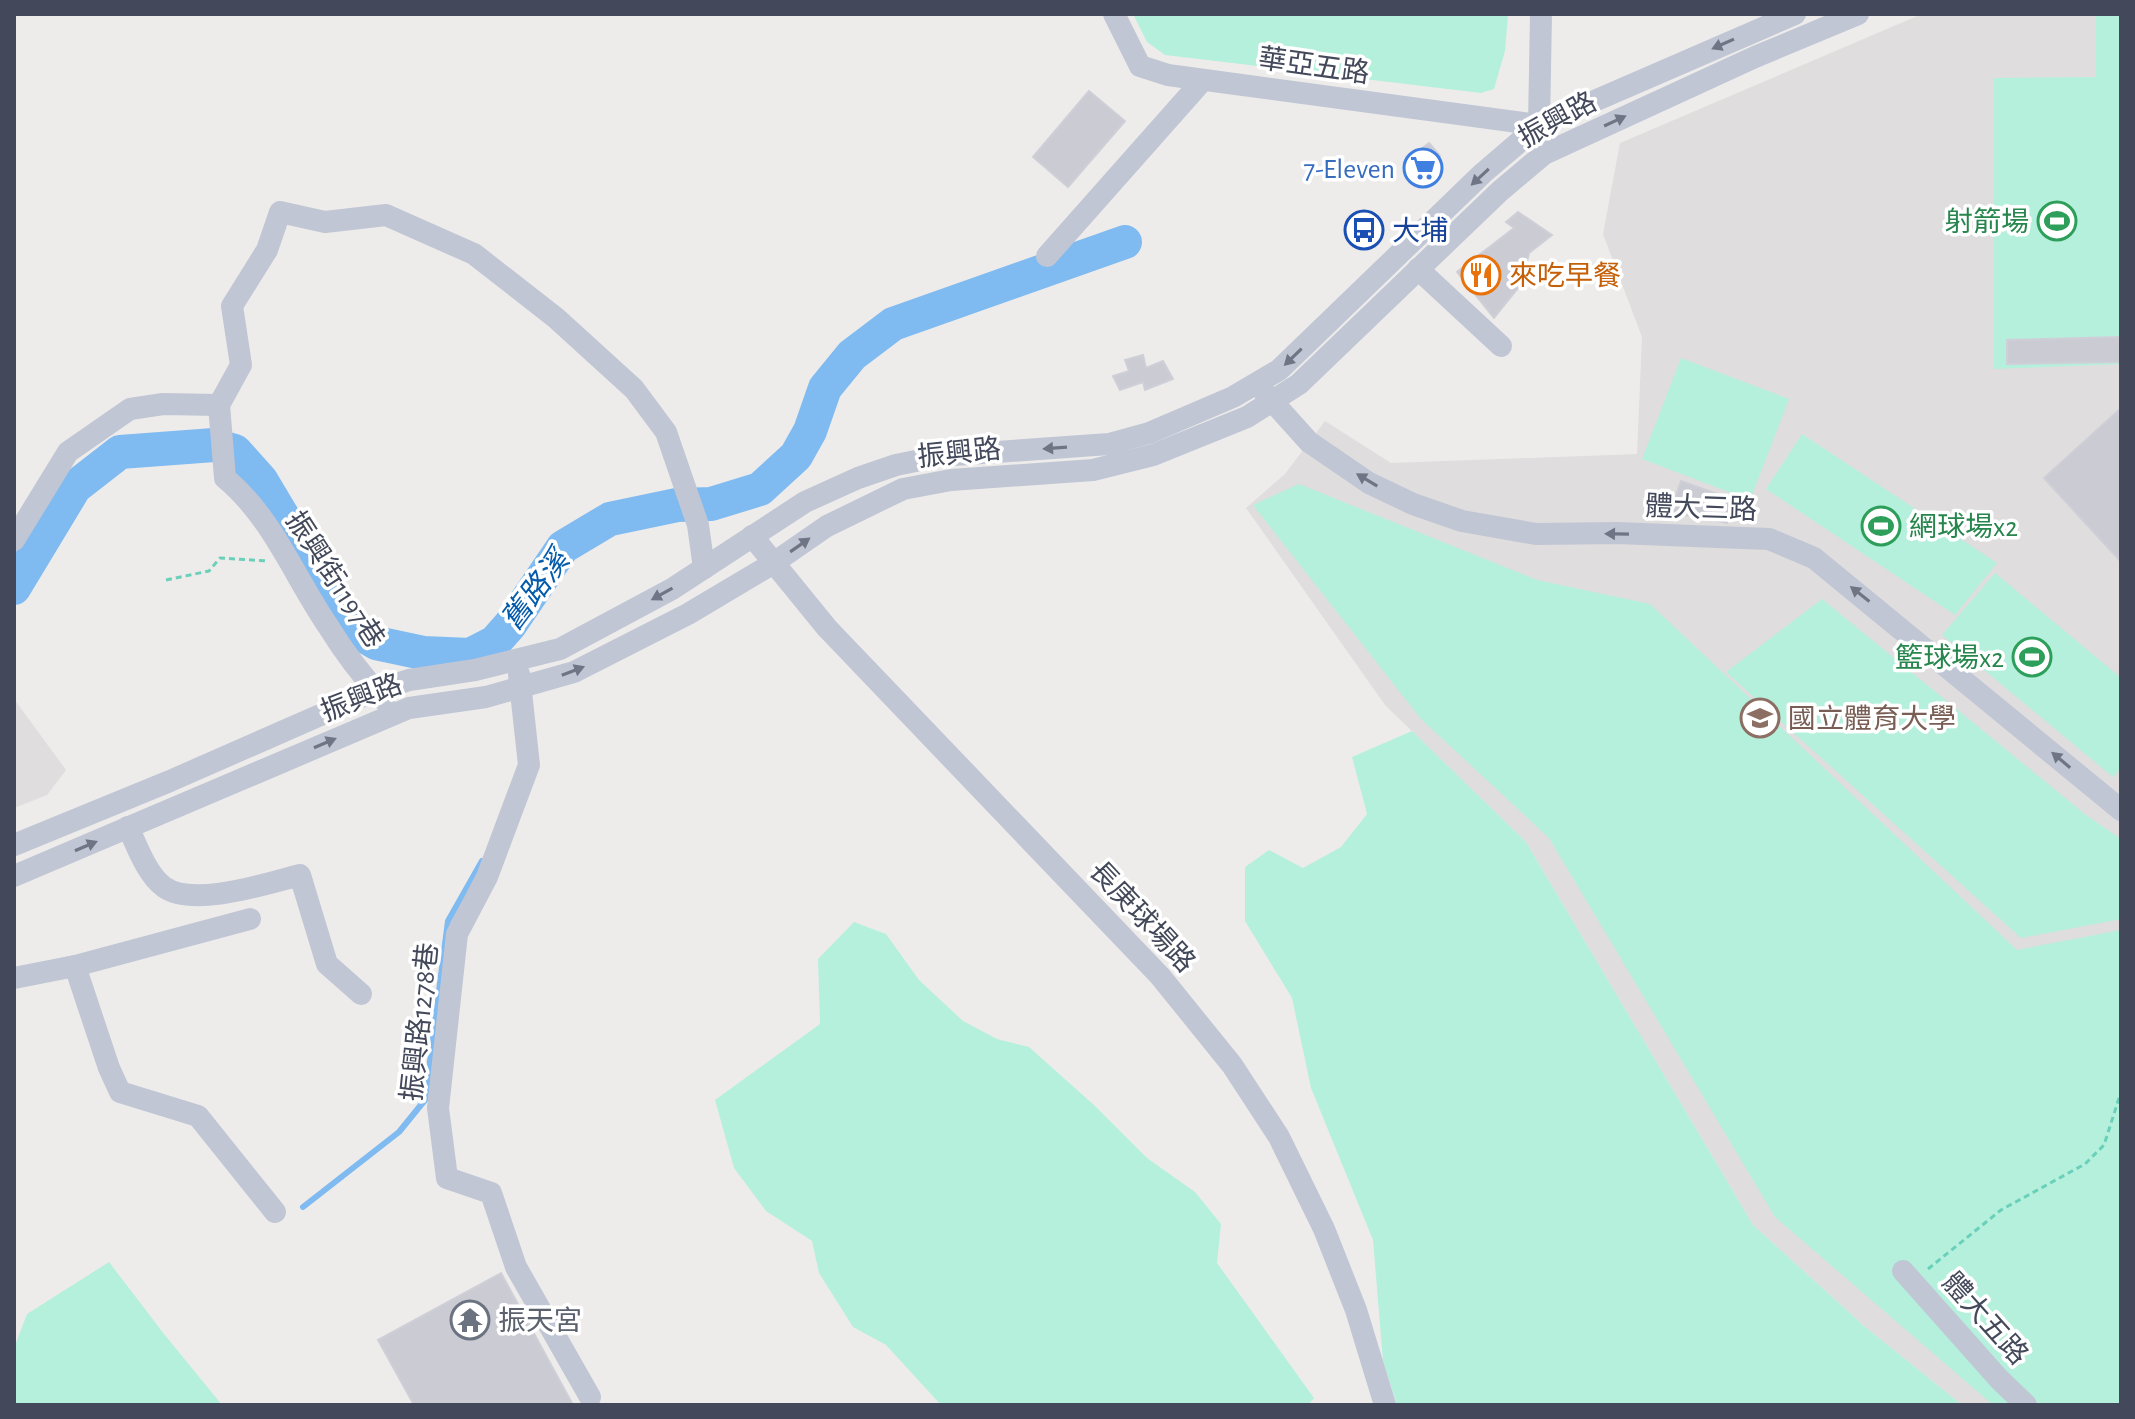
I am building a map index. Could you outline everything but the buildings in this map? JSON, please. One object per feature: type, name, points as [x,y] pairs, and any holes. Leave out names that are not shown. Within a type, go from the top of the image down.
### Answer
[{"type":"street","name":"華亞五路","points":[[1114,14],[1140,66],[1168,75],[1539,125]]},
{"type":"street","points":[[1541,14],[1539,125],[1544,154]]},
{"type":"street","name":"振興路","points":[[14,845],[375,691],[409,680],[475,670],[560,649],[672,589],[805,502],[858,478],[896,465],[940,456],[1109,444],[1190,417],[1279,370],[1483,173],[1539,125],[1795,14]]},
{"type":"street","name":"振興路","points":[[14,876],[409,708],[486,697],[574,672],[688,614],[772,564],[827,526],[903,489],[951,480],[1093,470],[1166,450],[1233,423],[1272,403],[1299,384],[1500,191],[1544,154],[1755,57],[1858,14]]},
{"type":"street","points":[[1047,256],[1203,80]]},
{"type":"street","points":[[14,540],[68,452],[130,409],[163,404],[219,405],[241,365],[232,306],[267,250],[280,212],[325,222],[386,215],[474,254],[575,334],[634,389],[666,432],[698,525],[704,568]]},
{"type":"street","points":[[1418,269],[1501,346]]},
{"type":"street","name":"體大三路","points":[[1257,383],[1309,442],[1369,483],[1413,504],[1462,521],[1536,534],[1617,533],[1769,539],[1814,558],[2121,810]]},
{"type":"street","name":"振興街1197巷","points":[[219,405],[225,478],[267,525],[328,626],[375,691],[396,713]]},
{"type":"street","name":"長庚球場路","points":[[752,536],[827,628],[1160,976],[1232,1065],[1279,1137],[1324,1229],[1356,1310],[1385,1405]]},
{"type":"street","name":"振興路1278巷","points":[[518,660],[529,765],[487,877],[457,934],[438,1108],[447,1178],[491,1193],[516,1267],[590,1397]]},
{"type":"street","points":[[128,827],[142,858],[163,887],[179,893],[200,895],[249,888],[300,875],[327,964],[361,994]]},
{"type":"street","points":[[14,978],[75,966],[250,919]]},
{"type":"street","points":[[75,966],[120,1092],[198,1116],[275,1212]]},
{"type":"street","name":"體大五路","points":[[1908,1277],[2026,1405]]},
{"type":"path","points":[[166,580],[209,571],[220,558],[290,563]]},
{"type":"path","points":[[1908,1277],[2001,1210],[2085,1164],[2104,1145],[2121,1092]]},
{"type":"shaded area","name":"國立體育大學","points":[[1922,14],[2121,14],[2121,1405],[1962,1405],[1864,1326],[1753,1225],[1526,842],[1385,705],[1246,508],[1285,474],[1325,421],[1391,463],[1637,454],[1642,337],[1603,234],[1620,143]]},
{"type":"shaded area","points":[[14,699],[66,770],[47,795],[14,808]]},
{"type":"green space","points":[[1133,14],[1508,15],[1505,51],[1494,89],[1481,93],[1165,55],[1147,42]]},
{"type":"green space","name":"射箭場","points":[[2096,14],[2121,14],[2121,364],[1993,369],[1993,78],[2096,77]]},
{"type":"green space","points":[[1681,358],[1789,399],[1750,500],[1642,459]]},
{"type":"green space","name":"網球場x2","points":[[1802,434],[1997,563],[1955,615],[1766,489]]},
{"type":"green space","points":[[1299,484],[1537,580],[1650,604],[2017,950],[2121,930],[2121,1405],[1993,1405],[1775,1217],[1549,838],[1421,719],[1253,505]]},
{"type":"green space","name":"籃球場x2","points":[[1995,573],[2121,678],[2121,768],[2113,777],[1942,635]]},
{"type":"green space","points":[[1822,599],[2086,815],[2121,839],[2121,919],[2021,938],[1726,672]]},
{"type":"green space","points":[[1412,731],[1526,842],[1753,1225],[1864,1326],[1962,1405],[1397,1405],[1383,1361],[1373,1240],[1311,1088],[1292,998],[1245,921],[1245,867],[1269,850],[1303,868],[1341,847],[1367,814],[1352,757]]},
{"type":"green space","points":[[854,922],[886,934],[919,980],[963,1021],[997,1039],[1029,1047],[1147,1158],[1195,1192],[1221,1224],[1217,1263],[1314,1398],[1308,1405],[941,1405],[886,1345],[853,1327],[819,1273],[812,1241],[766,1211],[734,1168],[715,1100],[820,1024],[818,959]]},
{"type":"green space","points":[[109,1262],[222,1405],[14,1405],[14,1348],[27,1314]]},
{"type":"waterway","name":"舊路溪","points":[[14,588],[75,487],[120,452],[214,445],[235,451],[261,480],[349,627],[376,643],[423,653],[470,655],[495,642],[510,625],[563,547],[610,519],[677,505],[711,504],[760,489],[796,456],[810,431],[825,388],[852,355],[893,324],[1125,242]]},
{"type":"waterway","points":[[303,1207],[399,1132],[425,1100],[448,921],[482,861]]},
{"type":"place","name":"7-Eleven","points":[[1423,168]]},
{"type":"place","name":"射箭場","points":[[2057,221]]},
{"type":"place","name":"大埔","points":[[1364,230]]},
{"type":"place","name":"來吃早餐","points":[[1481,275]]},
{"type":"place","name":"網球場x2","points":[[1881,526]]},
{"type":"place","name":"籃球場x2","points":[[2032,657]]},
{"type":"place","name":"國立體育大學","points":[[1760,718]]},
{"type":"place","name":"振天宮","points":[[470,1320]]}]
